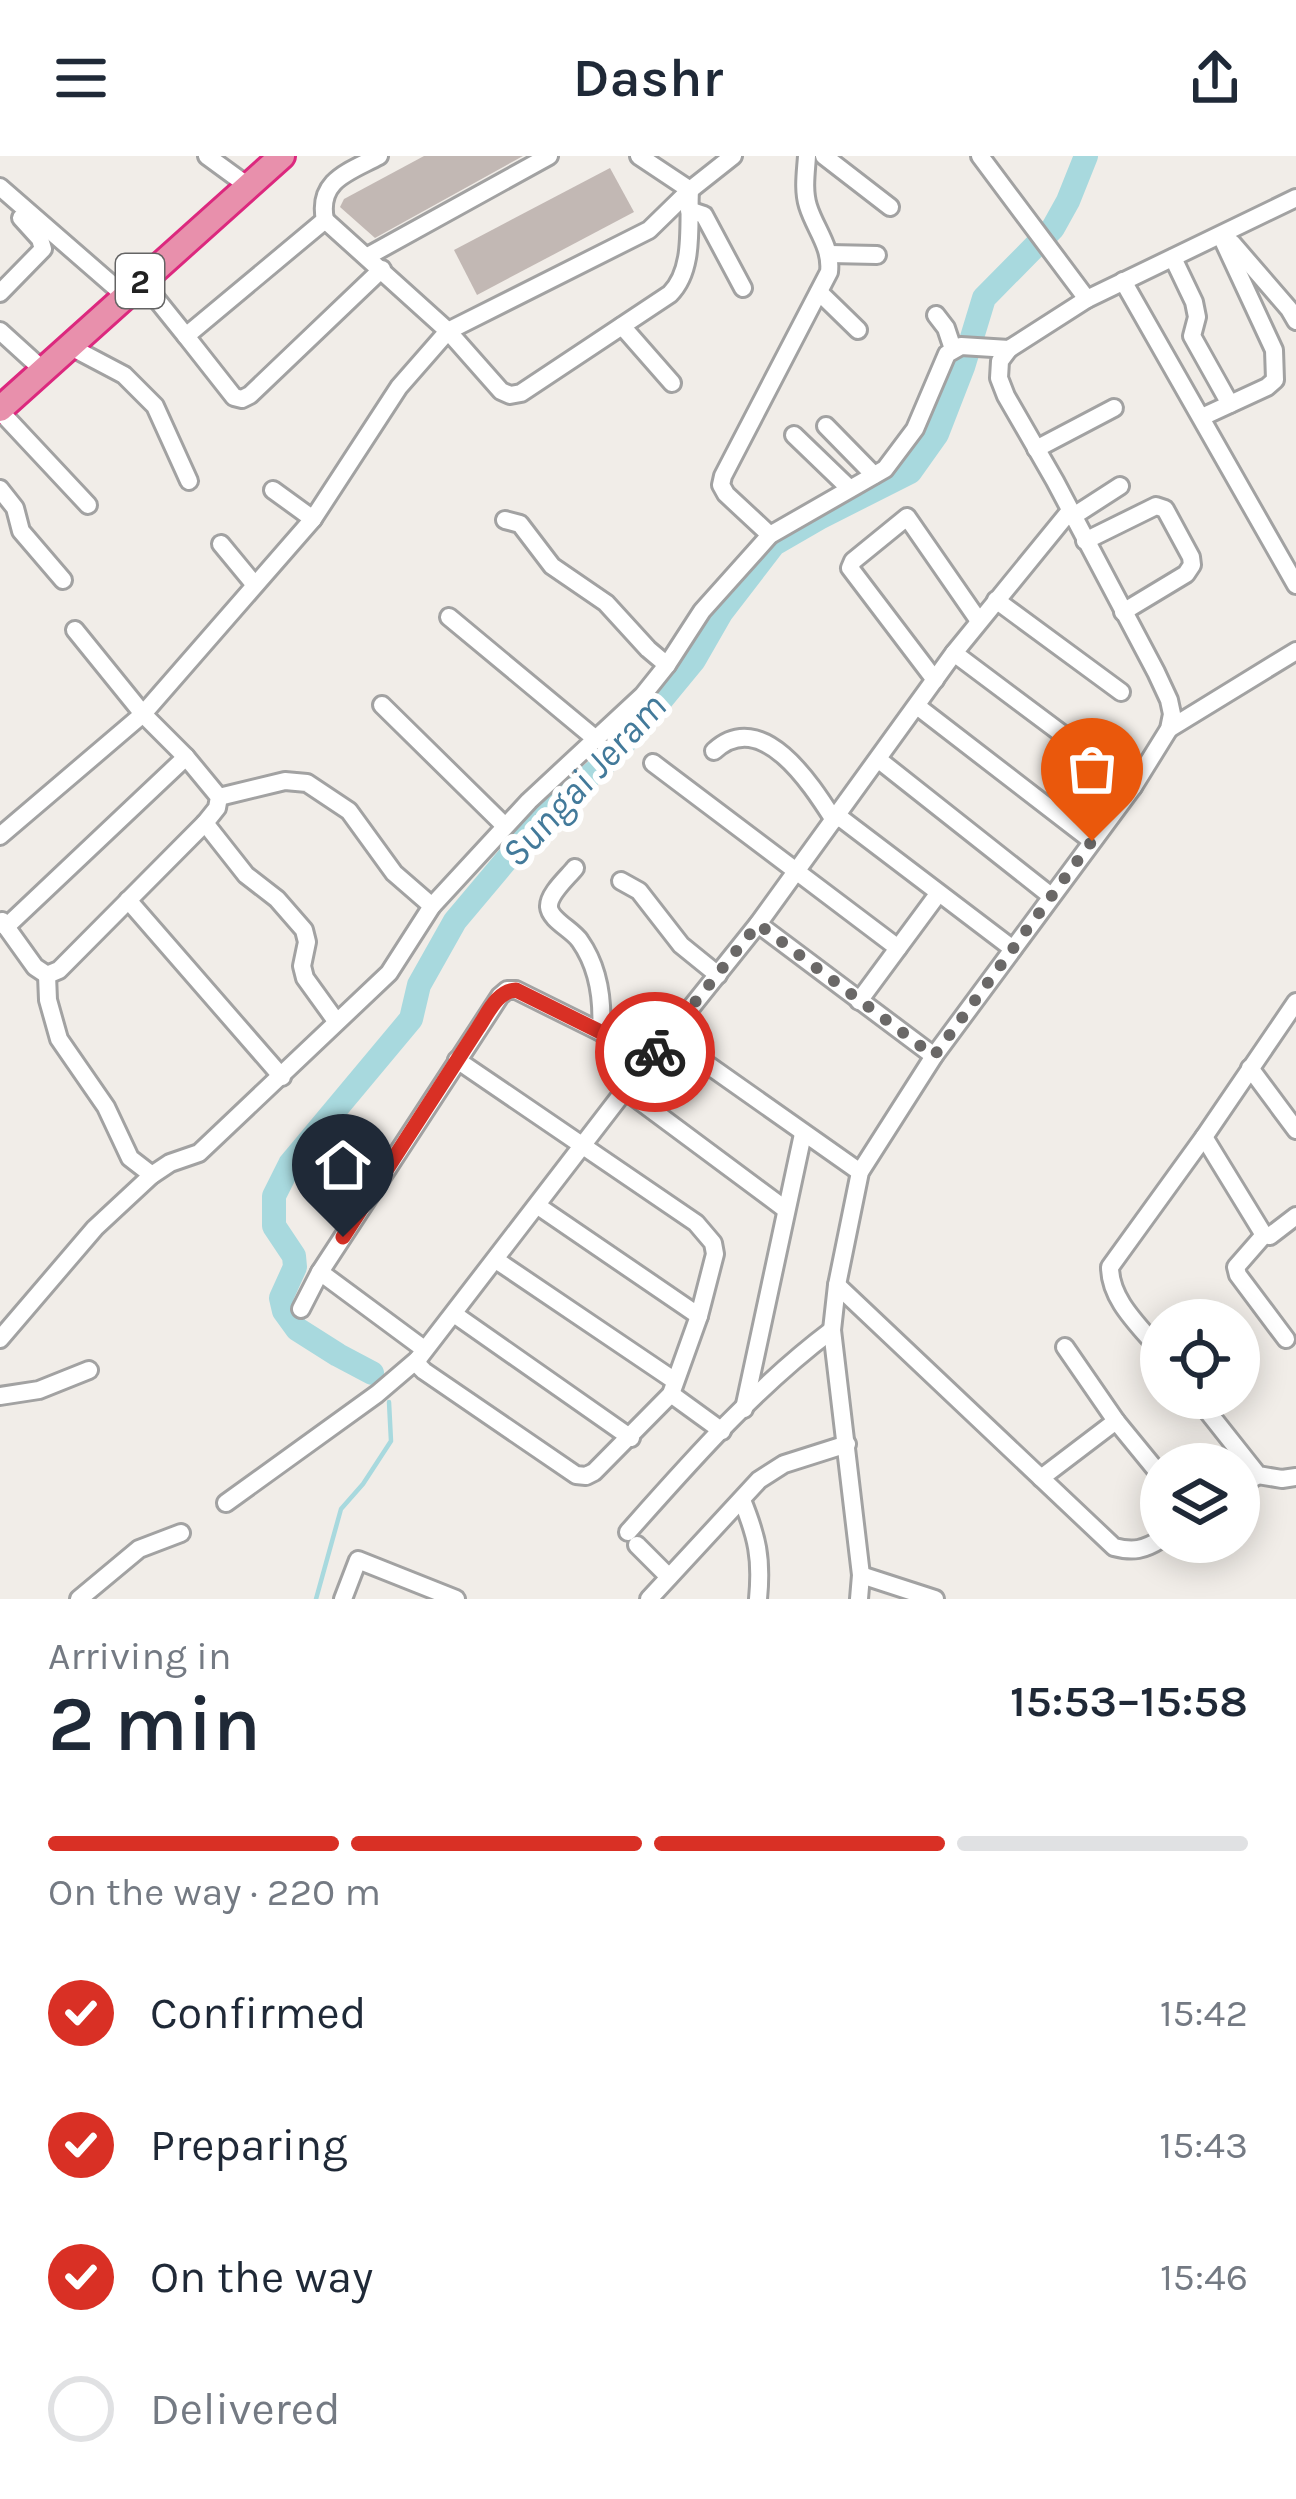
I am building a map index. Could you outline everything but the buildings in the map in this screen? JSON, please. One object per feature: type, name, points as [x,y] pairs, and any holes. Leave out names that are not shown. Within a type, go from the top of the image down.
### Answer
[{"type":"highway","name":"2","points":[[0,410],[282,156]]},
{"type":"street","points":[[207,156],[248,186]]},
{"type":"street","points":[[379,156],[336,178],[322,204],[325,220],[382,268],[448,331],[501,391],[511,395],[521,393],[681,283],[686,270],[690,190]]},
{"type":"street","points":[[368,256],[549,156]]},
{"type":"street","points":[[639,156],[690,190]]},
{"type":"street","points":[[0,836],[143,714],[313,520],[399,387],[448,331],[649,230],[733,156]]},
{"type":"street","points":[[770,535],[721,485],[829,272],[830,254],[805,195],[807,156]]},
{"type":"street","points":[[824,156],[890,207]]},
{"type":"street","points":[[980,156],[1087,299]]},
{"type":"street","points":[[0,187],[133,288],[186,336],[234,397],[242,399],[382,268]]},
{"type":"street","points":[[859,1599],[861,1575],[832,1330],[860,1172],[934,1056],[1133,787],[1169,729],[1172,714],[1169,700],[1006,396],[999,378],[1000,361],[1009,349],[1087,299],[1296,198]]},
{"type":"street","points":[[0,293],[43,248],[20,217],[26,209]]},
{"type":"street","points":[[689,210],[704,214],[743,288]]},
{"type":"street","points":[[186,336],[325,220]]},
{"type":"street","points":[[1223,235],[1296,321]]},
{"type":"street","points":[[1202,417],[1275,380],[1274,350],[1223,235]]},
{"type":"street","points":[[830,254],[877,255]]},
{"type":"street","points":[[1173,258],[1194,302],[1197,316],[1192,337],[1230,404]]},
{"type":"street","points":[[1124,281],[1296,585]]},
{"type":"street","points":[[820,292],[858,330]]},
{"type":"street","points":[[936,315],[964,348]]},
{"type":"street","points":[[622,326],[672,383]]},
{"type":"street","points":[[0,331],[44,370]]},
{"type":"street","points":[[69,346],[124,375],[155,406],[189,481]]},
{"type":"street","points":[[0,1339],[94,1228],[152,1175],[199,1153],[389,973],[432,906],[529,801],[643,695],[702,611],[770,535],[885,469],[915,429],[942,363],[964,348],[1009,349]]},
{"type":"street","points":[[1036,449],[1114,408]]},
{"type":"street","points":[[0,410],[88,505]]},
{"type":"street","points":[[826,426],[874,475]]},
{"type":"street","points":[[794,435],[849,488]]},
{"type":"street","points":[[226,1503],[382,1390],[421,1354],[758,924],[996,599],[1071,514],[1120,486]]},
{"type":"street","points":[[0,489],[16,508],[21,531],[63,580]]},
{"type":"street","points":[[273,490],[313,520]]},
{"type":"street","points":[[1085,542],[1156,506],[1165,509],[1191,556],[1186,574],[1123,612]]},
{"type":"street","points":[[935,680],[850,568],[907,517],[980,621]]},
{"type":"street","points":[[505,520],[520,524],[555,569],[606,603],[667,665]]},
{"type":"street","points":[[221,544],[254,584]]},
{"type":"street","points":[[996,599],[1121,692]]},
{"type":"street","points":[[449,616],[597,740]]},
{"type":"street","points":[[47,975],[58,970],[205,823],[217,808],[219,796],[143,714],[75,630]]},
{"type":"street","points":[[1169,729],[1296,650]]},
{"type":"street","points":[[954,653],[1133,787]]},
{"type":"street","points":[[382,706],[506,826]]},
{"type":"street","points":[[917,706],[1092,841]]},
{"type":"street","points":[[714,751],[740,736],[760,740],[789,761],[836,818],[1012,949]]},
{"type":"street","points":[[47,975],[35,968],[3,922],[186,757]]},
{"type":"street","points":[[879,760],[1051,896]]},
{"type":"street","points":[[653,763],[898,948]]},
{"type":"street","points":[[219,796],[285,781],[308,784],[349,812],[394,873],[432,906]]},
{"type":"street","points":[[205,823],[246,875],[277,899],[304,930],[305,978],[336,1021]]},
{"type":"street","points":[[575,868],[549,907],[591,958],[603,1001],[601,1032]]},
{"type":"street","points":[[621,881],[639,891],[681,944],[718,975]]},
{"type":"street","points":[[859,1001],[938,894]]},
{"type":"street","points":[[128,900],[282,1077]]},
{"type":"street","points":[[758,924],[934,1056]]},
{"type":"street","points":[[47,975],[58,1039],[106,1107],[130,1158],[152,1175]]},
{"type":"street","points":[[301,1310],[320,1272],[507,990],[516,990],[651,1057]]},
{"type":"street","points":[[1140,1326],[1117,1297],[1110,1267],[1296,1002]]},
{"type":"street","points":[[667,1036],[860,1172]]},
{"type":"street","points":[[421,1354],[419,1366],[424,1371],[576,1475],[586,1476],[631,1438],[673,1388],[715,1254],[706,1232],[457,1060]]},
{"type":"street","points":[[1250,1068],[1296,1130]]},
{"type":"street","points":[[625,1090],[785,1209]]},
{"type":"street","points":[[743,1410],[803,1134]]},
{"type":"street","points":[[1204,1137],[1264,1235],[1270,1236],[1296,1216]]},
{"type":"street","points":[[538,1205],[699,1316]]},
{"type":"street","points":[[1264,1235],[1236,1268],[1286,1339]]},
{"type":"street","points":[[496,1260],[673,1388],[722,1431]]},
{"type":"street","points":[[320,1272],[421,1354]]},
{"type":"street","points":[[837,1286],[1114,1547],[1140,1550]]},
{"type":"street","points":[[454,1314],[631,1438]]},
{"type":"street","points":[[669,1577],[632,1539],[704,1446],[793,1359],[832,1330]]},
{"type":"street","points":[[1065,1347],[1140,1450]]},
{"type":"street","points":[[0,1396],[39,1390],[89,1370]]},
{"type":"street","points":[[1214,1419],[1233,1443]]},
{"type":"street","points":[[1040,1478],[1116,1421]]},
{"type":"street","points":[[649,1599],[759,1480],[784,1464],[847,1444]]},
{"type":"street","points":[[1260,1475],[1296,1477]]},
{"type":"street","points":[[742,1500],[757,1538],[758,1599]]},
{"type":"street","points":[[79,1599],[139,1549],[181,1533]]},
{"type":"street","points":[[343,1599],[358,1560],[456,1599]]},
{"type":"street","points":[[861,1575],[935,1599]]},
{"type":"waterway","name":"Sungai Jeram","points":[[372,1373],[297,1329],[284,1311],[281,1298],[295,1267],[294,1256],[274,1226],[274,1196],[290,1164],[411,1019],[419,985],[455,921],[550,808],[603,765],[638,728],[694,660],[721,613],[774,544],[910,472],[937,434],[984,298],[1053,228],[1086,156]]},
{"type":"waterway","name":"Sungai Jeram","points":[[316,1599],[341,1509],[391,1441],[389,1402]]},
{"type":"way so far","points":[[655,1052],[758,924],[934,1056],[1092,841]]},
{"type":"route","points":[[343,1237],[507,990],[516,990],[651,1057],[655,1052]]}]
